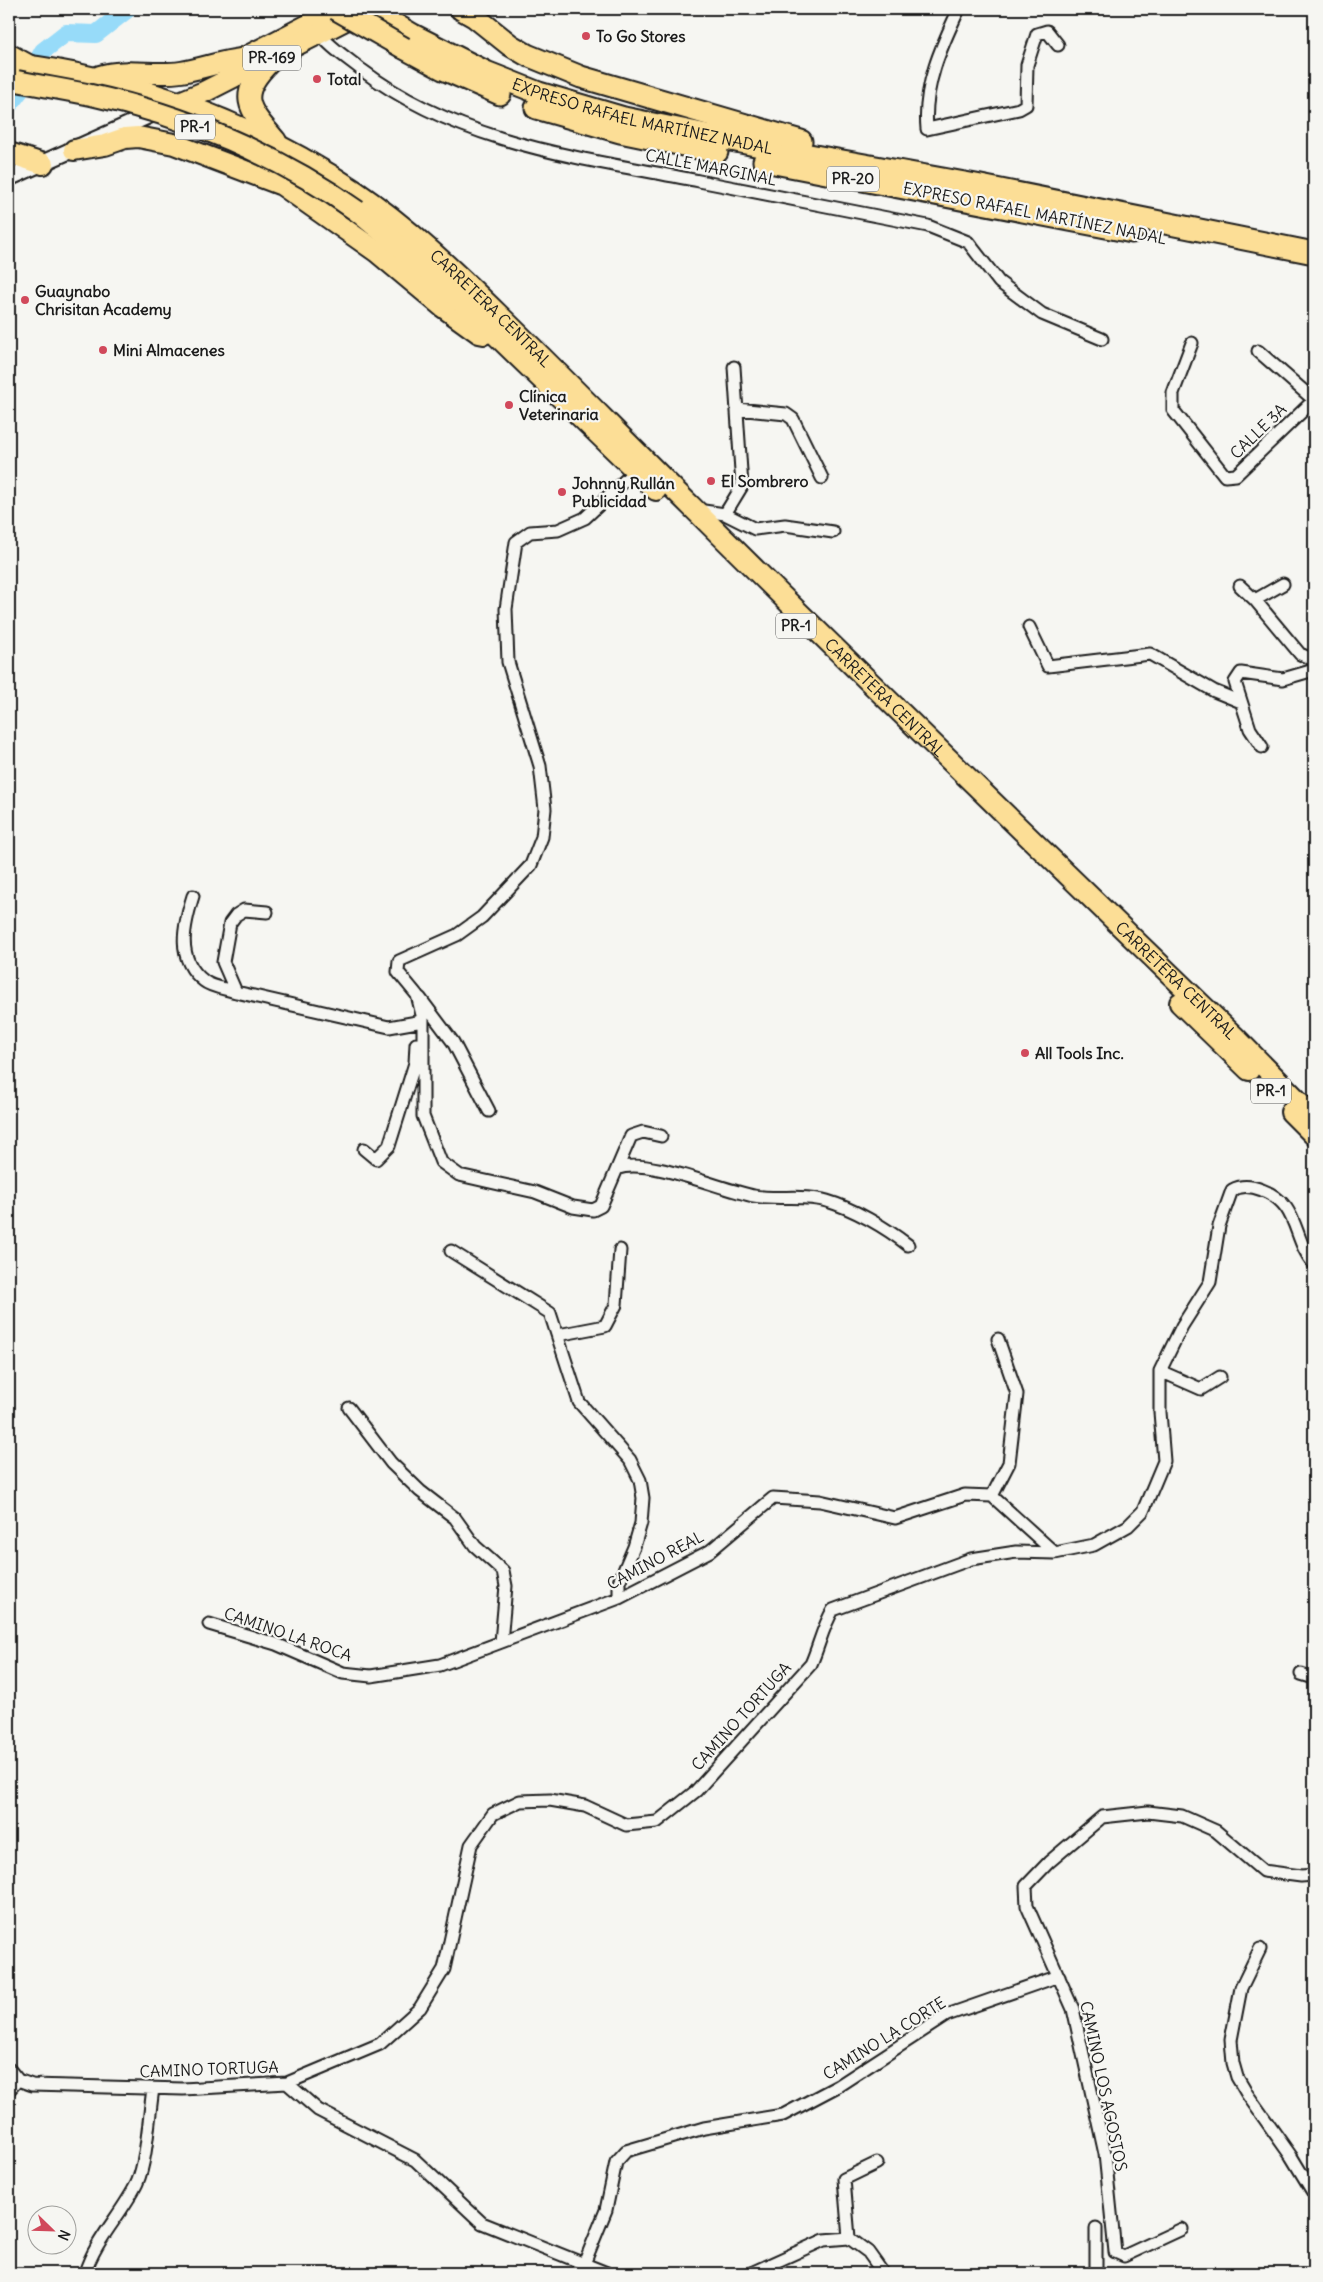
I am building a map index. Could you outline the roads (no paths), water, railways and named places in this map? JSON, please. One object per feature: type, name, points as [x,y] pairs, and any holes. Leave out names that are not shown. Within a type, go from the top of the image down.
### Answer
[{"type":"highway","name":"PR-169","points":[[176,102],[204,92],[276,56],[316,28],[338,9]]},
{"type":"highway","name":"EXPRESO RAFAEL MARTÍNEZ NADAL","points":[[338,9],[409,41],[539,93],[624,118],[765,147],[976,185],[1314,254]]},
{"type":"highway","name":"PR-169","points":[[176,102],[198,83],[241,59],[368,9]]},
{"type":"highway","name":"EXPRESO RAFAEL MARTÍNEZ NADAL","points":[[368,9],[409,41],[475,83],[526,104],[620,132],[1314,268]]},
{"type":"highway","points":[[474,11],[527,55],[581,77],[787,137],[976,185]]},
{"type":"highway","points":[[9,55],[16,73]]},
{"type":"highway","points":[[276,56],[257,75],[250,87],[249,101],[256,118],[281,146]]},
{"type":"highway","points":[[95,78],[112,72],[144,74],[181,72],[241,59]]},
{"type":"highway","name":"PR-1","points":[[16,73],[95,78]]},
{"type":"highway","name":"CARRETERA CENTRAL","points":[[16,73],[187,124],[250,150],[294,171],[327,190],[357,211],[433,274],[503,340],[1314,1135]]},
{"type":"highway","name":"CARRETERA CENTRAL","points":[[95,78],[176,102],[281,146],[353,189],[414,235],[443,261],[1236,1038],[1314,1117]]},
{"type":"highway","points":[[176,102],[174,124],[177,136],[183,147]]},
{"type":"highway","points":[[74,150],[105,145],[124,138],[138,137],[183,147],[282,184],[377,252],[443,307],[479,332],[503,340]]},
{"type":"highway","points":[[9,153],[43,164]]},
{"type":"street","points":[[959,9],[939,50],[926,100],[927,129],[1019,109],[1026,105],[1027,65],[1037,34],[1047,31],[1058,45]]},
{"type":"street","name":"CALLE MARGINAL","points":[[316,28],[377,81],[415,104],[486,135],[560,155],[928,226],[950,234],[968,242],[999,282],[1042,314],[1102,339]]},
{"type":"street","points":[[9,178],[176,102]]},
{"type":"street","name":"CALLE 3A","points":[[1192,343],[1173,392],[1173,410],[1225,476],[1236,475],[1314,400]]},
{"type":"street","points":[[1258,351],[1314,400]]},
{"type":"street","points":[[725,514],[742,486],[734,367]]},
{"type":"street","points":[[737,409],[786,414],[793,419],[822,478]]},
{"type":"street","points":[[489,1111],[453,1042],[398,972],[399,961],[457,935],[482,917],[531,864],[542,837],[545,809],[540,766],[508,662],[506,609],[516,542],[530,532],[558,530],[585,518],[636,470]]},
{"type":"street","points":[[694,509],[725,514],[755,530],[785,525],[833,532]]},
{"type":"street","points":[[1256,600],[1283,584]]},
{"type":"street","points":[[1240,586],[1256,600],[1300,654],[1314,660]]},
{"type":"street","points":[[1029,627],[1048,666],[1150,654],[1214,691],[1241,702]]},
{"type":"street","points":[[1262,747],[1250,729],[1241,702],[1236,682],[1241,673],[1283,679],[1314,670]]},
{"type":"street","points":[[193,896],[183,928],[188,965],[205,982],[236,992],[389,1027],[420,1021]]},
{"type":"street","points":[[236,992],[222,962],[230,923],[236,915],[244,910],[267,912]]},
{"type":"street","points":[[417,995],[420,1021],[423,1116],[441,1162],[459,1175],[535,1192],[573,1207],[593,1210],[601,1206],[631,1136],[643,1132],[661,1136]]},
{"type":"street","points":[[364,1149],[376,1159],[390,1146],[415,1063],[420,1021]]},
{"type":"street","points":[[617,1169],[625,1165],[636,1166],[688,1177],[753,1196],[777,1198],[804,1197],[826,1201],[856,1214],[908,1244]]},
{"type":"street","name":"CAMINO TORTUGA","points":[[18,2080],[32,2085],[152,2089],[287,2083],[380,2044],[420,2008],[444,1969],[472,1845],[493,1814],[520,1802],[550,1800],[585,1806],[626,1825],[657,1822],[696,1791],[811,1664],[821,1641],[826,1621],[833,1610],[971,1559],[1016,1552],[1055,1553],[1094,1545],[1128,1526],[1143,1511],[1164,1461],[1160,1412],[1160,1371],[1182,1326],[1210,1282],[1219,1226],[1232,1190],[1243,1187],[1258,1188],[1278,1198],[1294,1219],[1314,1264]]},
{"type":"street","points":[[558,1335],[606,1326],[616,1305],[620,1250]]},
{"type":"street","points":[[451,1251],[550,1313],[558,1335],[561,1353],[579,1402],[630,1460],[640,1480],[643,1498],[642,1523],[619,1582],[619,1598]]},
{"type":"street","points":[[998,1339],[1017,1394],[1009,1463],[992,1496],[1055,1553]]},
{"type":"street","points":[[1160,1371],[1201,1388],[1220,1377]]},
{"type":"street","points":[[349,1408],[390,1463],[420,1491],[455,1518],[475,1546],[503,1571],[506,1586],[502,1642]]},
{"type":"street","name":"CAMINO REAL","points":[[502,1642],[619,1598],[710,1552],[773,1498],[820,1500],[895,1518],[965,1496],[992,1496]]},
{"type":"street","name":"CAMINO LA ROCA","points":[[208,1624],[276,1644],[343,1673],[371,1676],[440,1665],[502,1642]]},
{"type":"street","points":[[1301,1674],[1314,1678]]},
{"type":"street","points":[[1059,1976],[1027,1906],[1026,1886],[1049,1862],[1102,1817],[1148,1812],[1182,1816],[1216,1831],[1263,1872],[1314,1876]]},
{"type":"street","points":[[1301,1876],[1314,1882]]},
{"type":"street","points":[[1260,1949],[1241,1988],[1231,2040],[1233,2063],[1237,2077],[1246,2094],[1292,2156],[1314,2194]]},
{"type":"street","name":"CAMINO LOS AGOSTOS","points":[[1059,1976],[1073,2009],[1105,2154],[1115,2252],[1124,2256],[1182,2229]]},
{"type":"street","name":"CAMINO LA CORTE","points":[[584,2264],[606,2210],[616,2162],[626,2151],[704,2128],[783,2115],[838,2086],[947,2015],[1059,1976]]},
{"type":"street","points":[[9,2069],[18,2080],[9,2090]]},
{"type":"street","points":[[287,2083],[318,2110],[415,2160],[482,2222],[607,2273]]},
{"type":"street","points":[[85,2273],[92,2256],[137,2182],[146,2143],[152,2089]]},
{"type":"street","points":[[849,2238],[844,2179],[877,2163]]},
{"type":"street","points":[[1096,2228],[1096,2273]]},
{"type":"street","points":[[751,2273],[824,2240],[849,2238],[868,2252],[883,2273]]},
{"type":"waterway","points":[[9,105],[25,84],[43,51],[66,33],[96,34],[128,9]]},
{"type":"place","name":"To Go Stores","points":[[586,36]]},
{"type":"place","name":"Total","points":[[317,79]]},
{"type":"place","name":"Guaynabo Chrisitan Academy","points":[[25,300]]},
{"type":"place","name":"Mini Almacenes","points":[[103,350]]},
{"type":"place","name":"Clínica Veterinaria","points":[[509,405]]},
{"type":"place","name":"El Sombrero","points":[[711,481]]},
{"type":"place","name":"Johnny Rullán Publicidad","points":[[562,492]]},
{"type":"place","name":"All Tools Inc.","points":[[1025,1053]]}]
